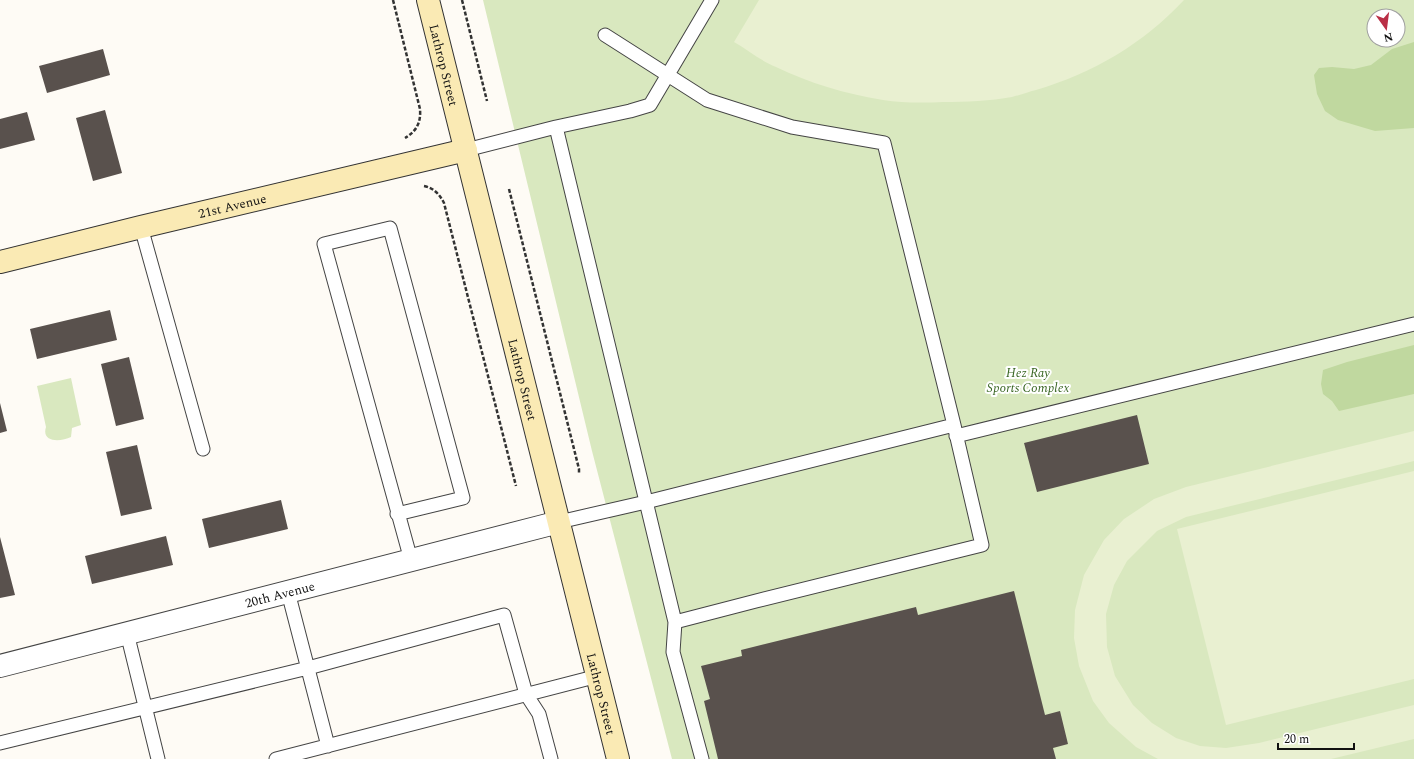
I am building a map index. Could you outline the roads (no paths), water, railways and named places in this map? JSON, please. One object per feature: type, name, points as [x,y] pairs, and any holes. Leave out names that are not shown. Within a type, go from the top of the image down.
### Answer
[{"type":"main road","name":"Lathrop Street","points":[[428,0],[618,759]]},
{"type":"main road","name":"21st Avenue","points":[[0,262],[140,227],[466,150]]},
{"type":"street","name":"20th Avenue","points":[[0,666],[559,522]]},
{"type":"lane","points":[[466,150],[650,105],[712,0]]},
{"type":"lane","points":[[605,35],[707,100],[792,127],[884,143],[982,545],[756,600],[675,622]]},
{"type":"lane","points":[[556,127],[675,622],[673,652],[702,759]]},
{"type":"lane","points":[[140,227],[203,449]]},
{"type":"lane","points":[[398,514],[463,498],[390,228],[324,244],[398,514],[411,560]]},
{"type":"lane","points":[[559,522],[1364,337],[1414,324]]},
{"type":"lane","points":[[288,592],[328,746]]},
{"type":"lane","points":[[0,743],[308,668],[504,614],[526,694],[539,714],[551,759]]},
{"type":"lane","points":[[127,633],[158,759]]},
{"type":"lane","points":[[276,759],[598,676]]},
{"type":"park label","name":"Hez Ray Sports Complex","points":[[1028,380]]}]
